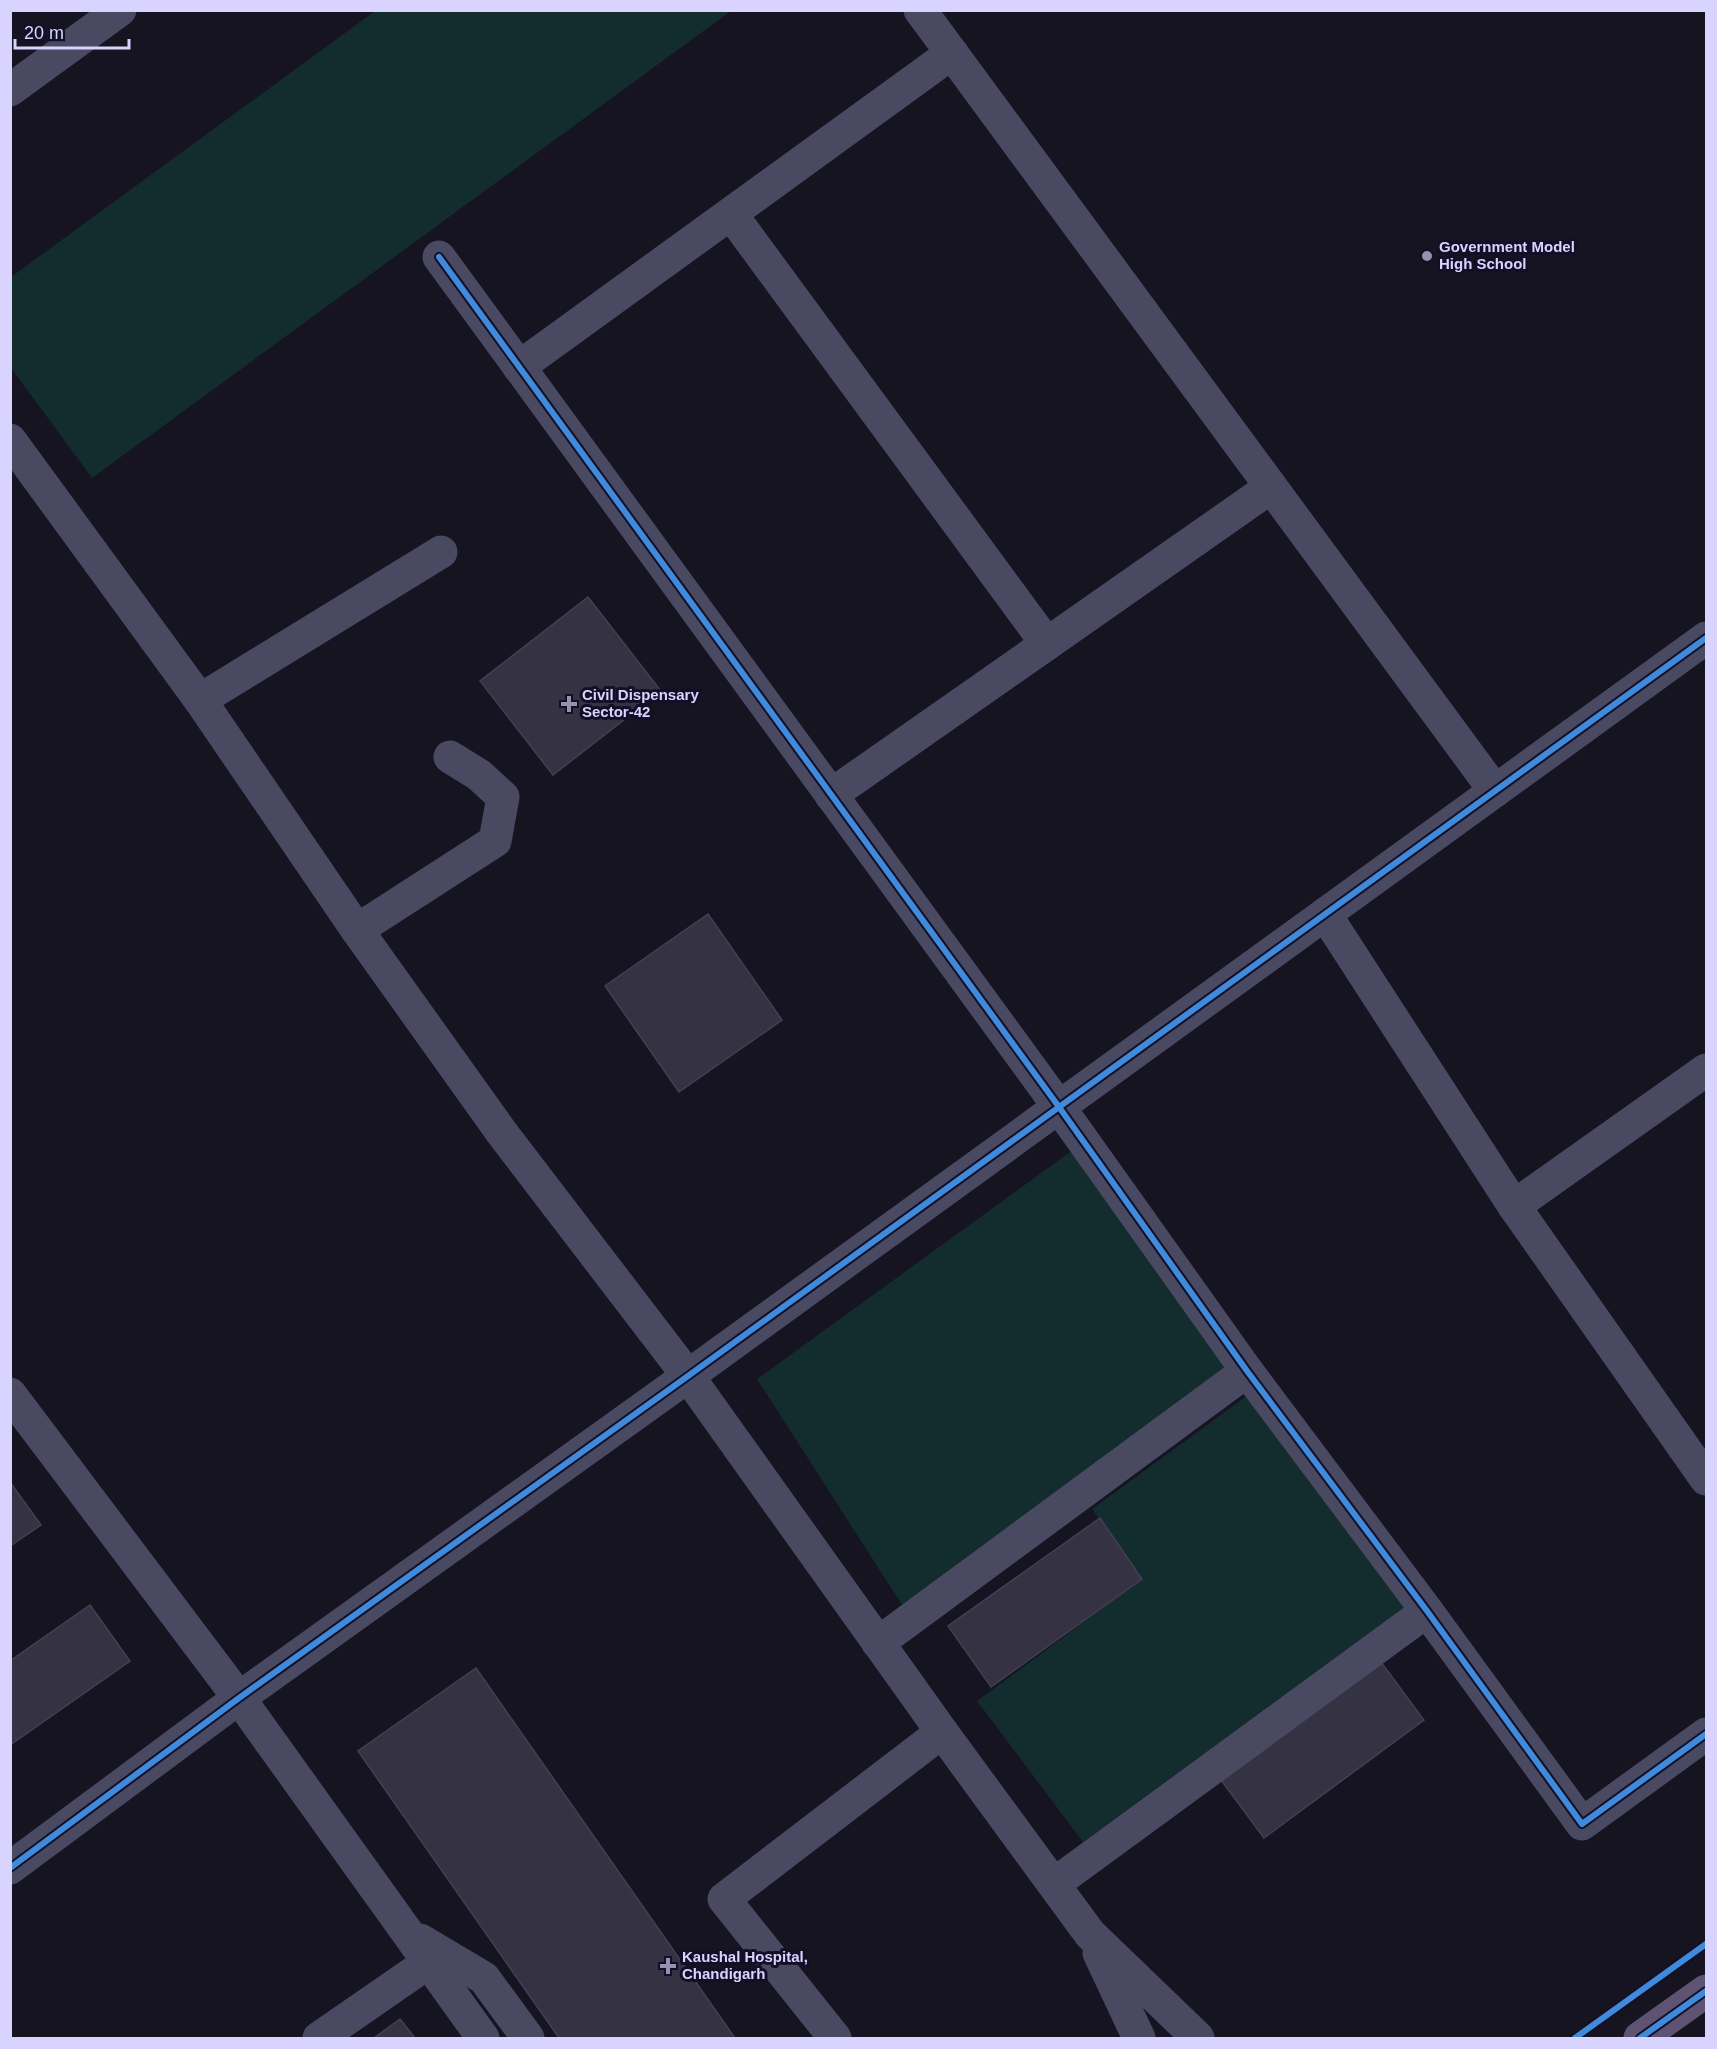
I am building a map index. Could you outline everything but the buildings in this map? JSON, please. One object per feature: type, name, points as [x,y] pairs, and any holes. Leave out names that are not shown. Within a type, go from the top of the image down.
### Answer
[{"type":"main road","points":[[1640,2038],[1707,1991]]},
{"type":"street","points":[[10,90],[120,10]]},
{"type":"street","points":[[920,10],[1495,791]]},
{"type":"street","points":[[519,367],[952,53]]},
{"type":"street","points":[[731,214],[1047,644]]},
{"type":"street","points":[[439,257],[1059,1107],[1247,1371],[1427,1611],[1582,1824],[1707,1734]]},
{"type":"street","points":[[10,440],[200,700],[357,930],[502,1133],[688,1376],[942,1732],[1090,1934],[1198,2038]]},
{"type":"street","points":[[831,795],[1271,487]]},
{"type":"street","points":[[200,700],[441,552]]},
{"type":"street","points":[[10,1868],[239,1698],[1707,638]]},
{"type":"street","points":[[357,930],[495,841],[503,797],[479,775],[450,757]]},
{"type":"street","points":[[1325,914],[1514,1206],[1707,1479]]},
{"type":"street","points":[[1514,1206],[1707,1070]]},
{"type":"street","points":[[878,1643],[1247,1371]]},
{"type":"street","points":[[10,1394],[239,1698],[483,2038]]},
{"type":"street","points":[[1054,1884],[1427,1611]]},
{"type":"street","points":[[835,2038],[724,1899],[942,1732]]},
{"type":"street","points":[[408,1933],[484,1978],[528,2038]]},
{"type":"street","points":[[1090,1934],[1139,2038]]},
{"type":"street","points":[[319,2038],[429,1962]]},
{"type":"green space","points":[[375,11],[731,11],[92,478],[11,368],[11,277]]},
{"type":"green space","points":[[1084,1142],[1238,1359],[904,1608],[757,1379]]},
{"type":"green space","points":[[1259,1387],[1417,1598],[1083,1842],[977,1701],[1142,1579],[1092,1509]]},
{"type":"cycle path","points":[[439,257],[1059,1107],[1247,1371],[1427,1611],[1582,1824],[1706,1734]]},
{"type":"cycle path","points":[[10,1868],[239,1698],[688,1376],[1706,638]]},
{"type":"cycle path","points":[[1575,2038],[1706,1944]]},
{"type":"cycle path","points":[[1640,2038],[1706,1991]]},
{"type":"place","name":"Government Model High School","points":[[1427,256]]},
{"type":"place","name":"Civil Dispensary Sector-42","points":[[569,704]]},
{"type":"place","name":"Kaushal Hospital, Chandigarh","points":[[668,1966]]}]
